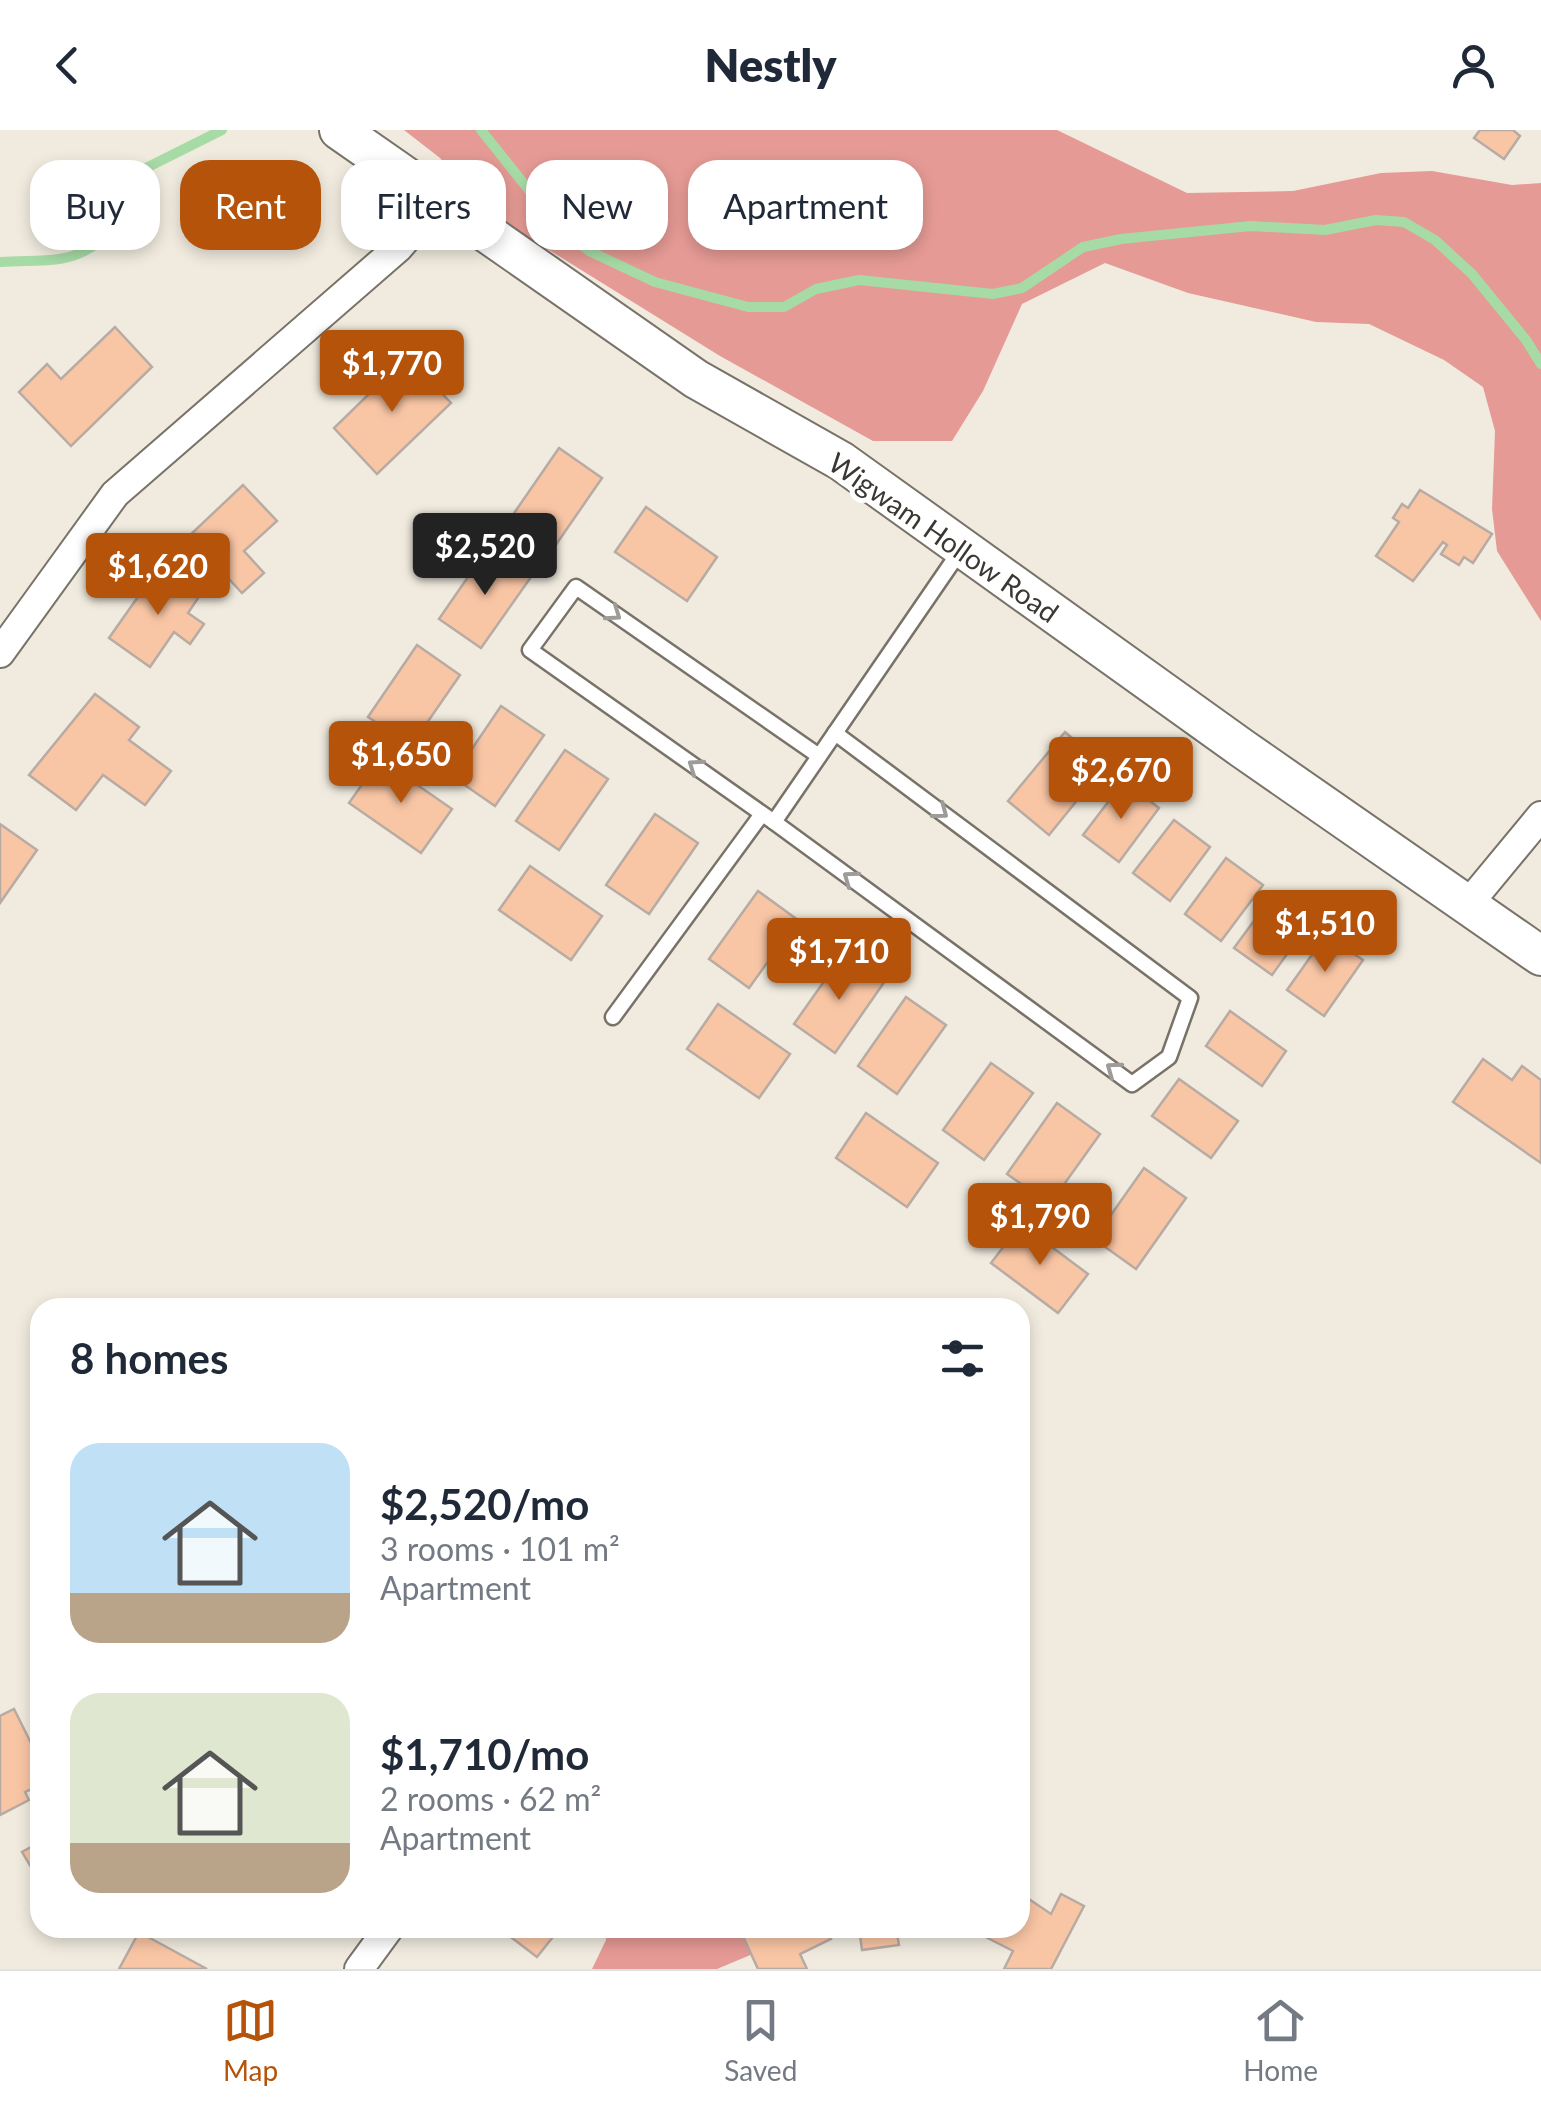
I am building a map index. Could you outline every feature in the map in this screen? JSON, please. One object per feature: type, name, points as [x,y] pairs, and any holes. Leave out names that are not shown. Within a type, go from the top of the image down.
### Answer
[{"type":"street","name":"Wigwam Hollow Road","points":[[339,130],[380,160]]},
{"type":"street","name":"Wigwam Hollow Road","points":[[506,249],[696,380],[841,461],[1242,749],[1541,956]]},
{"type":"street","points":[[0,653],[115,494],[396,250]]},
{"type":"street","points":[[1469,903],[1541,816]]},
{"type":"street","points":[[360,1969],[382,1938]]},
{"type":"lane","points":[[613,1016],[820,756],[961,549]]},
{"type":"lane","points":[[820,756],[576,588],[530,650],[1132,1084],[1168,1057],[1190,998],[835,733]]},
{"type":"shaded area","points":[[404,130],[1057,130],[1187,193],[1293,191],[1381,173],[1432,171],[1512,185],[1541,183],[1541,621],[1497,551],[1492,509],[1495,431],[1483,387],[1444,360],[1369,324],[1316,322],[1188,293],[1105,263],[1022,304],[983,391],[952,441],[873,441],[720,356],[549,250],[668,250],[668,160],[526,160],[526,236],[506,223],[506,160],[440,158]]},
{"type":"shaded area","points":[[791,1938],[717,1969],[592,1969],[606,1940]]},
{"type":"building","points":[[1480,130],[1513,130],[1520,136],[1504,159],[1474,138]]},
{"type":"building","points":[[115,327],[152,367],[71,446],[19,392],[47,364],[61,379]]},
{"type":"building","points":[[407,357],[451,403],[377,474],[334,428]]},
{"type":"building","points":[[559,448],[602,478],[553,549],[510,519]]},
{"type":"building","points":[[243,485],[277,521],[244,551],[264,573],[242,593],[189,536]]},
{"type":"building","points":[[1420,490],[1492,534],[1473,563],[1464,557],[1459,565],[1441,554],[1447,545],[1443,542],[1413,581],[1376,556],[1399,522],[1393,518],[1402,504],[1408,508]]},
{"type":"building","points":[[646,507],[717,557],[687,601],[615,552]]},
{"type":"building","points":[[488,548],[531,577],[481,648],[439,619]]},
{"type":"building","points":[[159,567],[200,595],[188,613],[204,624],[190,644],[174,632],[150,667],[109,638]]},
{"type":"building","points":[[417,645],[460,675],[411,746],[368,717]]},
{"type":"building","points":[[95,694],[139,727],[129,740],[171,771],[145,805],[103,775],[76,810],[29,775]]},
{"type":"building","points":[[501,706],[544,735],[495,806],[453,777]]},
{"type":"building","points":[[1065,732],[1105,766],[1049,835],[1008,801]]},
{"type":"building","points":[[565,750],[608,779],[559,850],[516,821]]},
{"type":"building","points":[[380,759],[452,809],[421,853],[349,803]]},
{"type":"building","points":[[1124,781],[1159,808],[1119,862],[1083,835]]},
{"type":"building","points":[[655,814],[698,843],[649,914],[606,885]]},
{"type":"building","points":[[1174,820],[1210,847],[1170,901],[1133,873]]},
{"type":"building","points":[[0,824],[37,850],[0,903]]},
{"type":"building","points":[[1226,858],[1263,885],[1221,941],[1185,914]]},
{"type":"building","points":[[530,866],[602,916],[571,960],[499,910]]},
{"type":"building","points":[[758,891],[798,920],[749,988],[709,959]]},
{"type":"building","points":[[1273,895],[1310,922],[1272,975],[1234,948]]},
{"type":"building","points":[[1326,935],[1363,960],[1324,1016],[1287,990]]},
{"type":"building","points":[[844,953],[885,981],[835,1053],[794,1024]]},
{"type":"building","points":[[906,997],[946,1025],[897,1094],[858,1066]]},
{"type":"building","points":[[718,1004],[790,1054],[759,1098],[687,1049]]},
{"type":"building","points":[[1230,1011],[1286,1051],[1262,1086],[1206,1046]]},
{"type":"building","points":[[1483,1059],[1512,1080],[1522,1066],[1541,1080],[1541,1163],[1453,1102]]},
{"type":"building","points":[[991,1063],[1033,1093],[984,1160],[943,1130]]},
{"type":"building","points":[[1179,1079],[1238,1121],[1211,1158],[1152,1116]]},
{"type":"building","points":[[1057,1103],[1100,1134],[1050,1204],[1007,1174]]},
{"type":"building","points":[[866,1113],[938,1163],[907,1207],[836,1158]]},
{"type":"building","points":[[1144,1168],[1186,1198],[1136,1269],[1094,1239]]},
{"type":"building","points":[[1021,1224],[1088,1274],[1058,1313],[991,1263]]},
{"type":"building","points":[[14,1709],[30,1741],[30,1790],[25,1792],[29,1800],[0,1815],[0,1716]]},
{"type":"building","points":[[30,1848],[30,1865],[22,1852]]},
{"type":"building","points":[[1061,1894],[1084,1906],[1051,1969],[1004,1969],[1013,1951],[988,1938],[1030,1938],[1030,1900],[1051,1914]]},
{"type":"building","points":[[136,1938],[150,1938],[207,1969],[119,1969]]},
{"type":"building","points":[[512,1938],[552,1938],[537,1957]]},
{"type":"building","points":[[744,1938],[831,1939],[800,1954],[807,1969],[758,1969]]},
{"type":"building","points":[[860,1938],[898,1938],[899,1945],[862,1950]]},
{"type":"waterway","points":[[0,262],[50,260],[85,251],[96,244],[140,171],[222,130]]},
{"type":"waterway","points":[[481,130],[556,224],[589,251],[655,282],[748,307],[784,307],[816,289],[859,280],[993,294],[1022,288],[1083,247],[1121,239],[1251,226],[1325,230],[1376,220],[1404,222],[1435,240],[1472,274],[1541,364]]}]
